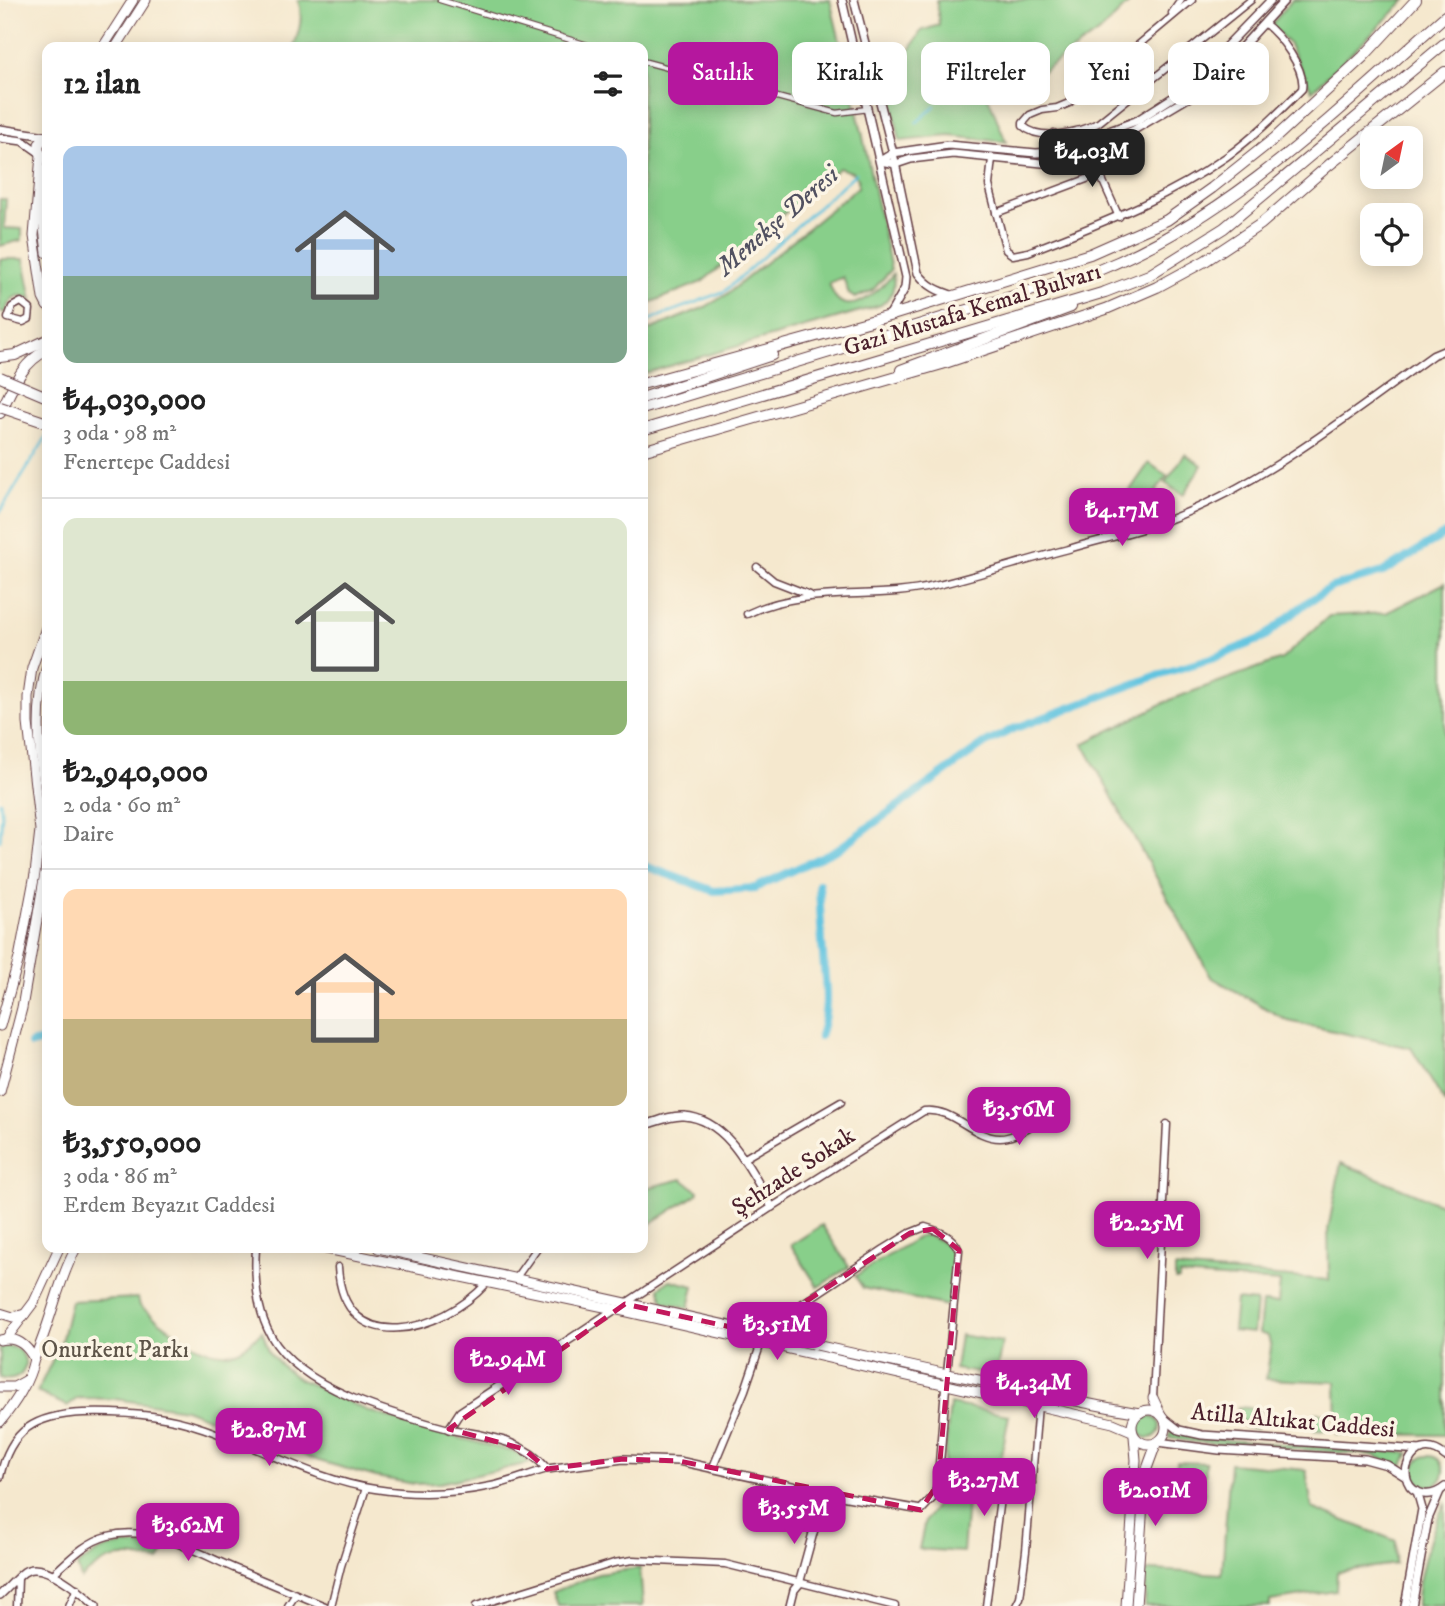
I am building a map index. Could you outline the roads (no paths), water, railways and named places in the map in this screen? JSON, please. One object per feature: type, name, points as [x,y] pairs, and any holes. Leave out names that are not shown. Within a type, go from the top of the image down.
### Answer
[{"type":"highway","points":[[648,396],[889,316],[1090,254],[1167,220],[1275,138],[1363,57],[1416,0]]},
{"type":"highway","name":"Gazi Mustafa Kemal Bulvarı","points":[[648,407],[1099,270],[1134,256],[1208,212],[1277,162],[1445,16]]},
{"type":"highway","name":"Gazi Mustafa Kemal Bulvarı","points":[[648,428],[1105,292],[1149,275],[1212,236],[1289,175],[1445,43]]},
{"type":"highway","points":[[648,450],[942,364],[1106,309],[1157,287],[1205,261],[1261,224],[1329,165],[1445,72]]},
{"type":"highway","points":[[848,390],[1055,314],[1105,292]]},
{"type":"highway","points":[[648,382],[889,316]]},
{"type":"highway","points":[[0,356],[15,355],[42,345]]},
{"type":"highway","points":[[0,412],[24,368],[42,348]]},
{"type":"highway","points":[[0,377],[42,395]]},
{"type":"highway","points":[[0,407],[42,421]]},
{"type":"main road","points":[[106,42],[133,0]]},
{"type":"main road","points":[[119,42],[145,0]]},
{"type":"main road","points":[[42,164],[34,236],[42,292]]},
{"type":"main road","points":[[0,1026],[19,958],[40,830],[29,736],[28,697],[32,667],[42,639]]},
{"type":"main road","points":[[42,689],[42,745]]},
{"type":"main road","points":[[0,1091],[22,1008],[42,890]]},
{"type":"main road","points":[[34,1359],[23,1344],[2,1338],[27,1313],[57,1253]]},
{"type":"main road","points":[[0,1422],[27,1380],[73,1253]]},
{"type":"main road","points":[[345,1253],[1038,1405],[1113,1423],[1133,1434],[1142,1443],[1157,1443]]},
{"type":"main road","points":[[400,1253],[947,1374],[1004,1384],[1060,1399],[1141,1412],[1152,1410],[1163,1417]]},
{"type":"main road","points":[[506,1288],[515,1279]]},
{"type":"main road","points":[[614,1310],[625,1304]]},
{"type":"main road","points":[[0,1313],[13,1317],[27,1313]]},
{"type":"main road","points":[[0,1387],[14,1387],[27,1380]]},
{"type":"main road","points":[[1126,1606],[1136,1460],[1133,1420],[1153,1398],[1163,1417],[1166,1433],[1157,1443],[1144,1474],[1136,1606]]},
{"type":"street","points":[[440,0],[578,42]]},
{"type":"street","points":[[842,0],[906,278],[905,288],[889,316]]},
{"type":"street","points":[[854,0],[896,164],[918,274],[936,290],[954,296]]},
{"type":"street","points":[[1167,20],[1181,0]]},
{"type":"street","points":[[1192,0],[1069,103],[1030,115],[1023,126],[1032,133],[1088,128],[1105,118],[1251,0]]},
{"type":"street","points":[[880,161],[893,153],[948,145],[1036,153],[1054,152],[1136,121],[1183,92],[1271,0]]},
{"type":"street","points":[[880,161],[896,164],[911,159],[953,155],[1042,163],[1089,150],[1135,130],[1188,98],[1285,0]]},
{"type":"street","points":[[992,159],[989,185],[1006,250],[1013,255],[1119,217],[1187,182],[1228,156],[1302,89],[1301,74],[1283,41],[1264,23]]},
{"type":"street","points":[[648,63],[837,113],[868,109]]},
{"type":"street","points":[[0,129],[42,135]]},
{"type":"street","points":[[1054,133],[1054,152]]},
{"type":"street","points":[[1054,133],[1063,150]]},
{"type":"street","points":[[0,138],[23,141],[42,154]]},
{"type":"street","points":[[1089,150],[1119,217]]},
{"type":"street","points":[[996,214],[1100,174]]},
{"type":"street","points":[[0,316],[8,318]]},
{"type":"street","points":[[747,614],[765,605],[812,596],[930,587],[1162,522],[1211,500],[1270,468],[1445,349]]},
{"type":"street","points":[[757,567],[774,581],[812,596]]},
{"type":"street","points":[[743,1159],[841,1102]]},
{"type":"street","name":"Şehzade Sokak","points":[[625,1304],[924,1111],[941,1112],[989,1136],[1002,1138],[1040,1121]]},
{"type":"street","points":[[648,1124],[686,1116],[703,1121],[730,1142],[772,1207]]},
{"type":"street","points":[[1153,1398],[1167,1124]]},
{"type":"street","points":[[0,1477],[4,1457],[21,1432],[42,1419],[72,1414],[119,1412],[196,1425],[366,1488],[430,1494],[492,1486],[547,1469],[624,1459],[679,1461],[824,1493],[921,1510],[928,1506],[938,1483],[959,1250],[956,1242],[925,1227],[884,1249],[758,1333]]},
{"type":"street","points":[[256,1253],[257,1298],[263,1318],[272,1339],[295,1364],[355,1398],[449,1429],[492,1436],[524,1449],[539,1458],[547,1469]]},
{"type":"street","points":[[515,1279],[533,1253]]},
{"type":"street","points":[[338,1267],[342,1293],[348,1304],[373,1325],[389,1330],[416,1326],[463,1305],[486,1284]]},
{"type":"street","points":[[449,1429],[460,1412],[614,1310]]},
{"type":"street","points":[[713,1467],[761,1343]]},
{"type":"street","points":[[1016,1606],[1020,1598],[1038,1405]]},
{"type":"street","name":"Atilla Altıkat Caddesi","points":[[1163,1417],[1179,1430],[1202,1435],[1436,1450]]},
{"type":"street","name":"Atilla Altıkat Caddesi","points":[[1157,1443],[1219,1450],[1365,1459],[1387,1465],[1406,1477]]},
{"type":"street","points":[[1436,1450],[1445,1448]]},
{"type":"street","points":[[1421,1450],[1408,1462],[1406,1477],[1410,1485],[1417,1491],[1429,1494],[1443,1489]]},
{"type":"street","points":[[1436,1450],[1445,1456]]},
{"type":"street","points":[[986,1606],[1002,1483],[1032,1483]]},
{"type":"street","points":[[331,1606],[366,1488]]},
{"type":"street","points":[[1412,1606],[1428,1519],[1443,1489]]},
{"type":"street","points":[[1405,1606],[1422,1509],[1417,1491]]},
{"type":"street","points":[[790,1606],[794,1590],[799,1584],[824,1493]]},
{"type":"street","points":[[51,1575],[96,1540],[115,1534],[137,1534],[177,1544],[325,1606]]},
{"type":"street","points":[[476,1606],[614,1563],[633,1560],[725,1564],[895,1606]]},
{"type":"street","points":[[0,1595],[27,1570],[35,1568],[77,1588],[96,1606]]},
{"type":"street","points":[[16,1606],[18,1578]]},
{"type":"street","points":[[69,1606],[77,1588]]},
{"type":"street","points":[[288,1606],[296,1594]]},
{"type":"waterway","name":"Menekşe Deresi","points":[[916,123],[935,106]]},
{"type":"waterway","name":"Menekşe Deresi","points":[[648,321],[725,291],[856,173]]},
{"type":"waterway","name":"Menekşe Deresi","points":[[0,512],[42,444]]},
{"type":"waterway","points":[[648,867],[714,891],[755,888],[838,849],[984,744],[1013,729],[1263,638],[1306,603],[1332,587],[1383,572],[1445,534]]},
{"type":"waterway","name":"Menekşe Deresi","points":[[0,801],[0,841]]},
{"type":"waterway","points":[[819,884],[826,995],[820,1036]]},
{"type":"waterway","points":[[31,1044],[42,1041]]},
{"type":"park label","name":"Onurkent Parkı","points":[[115,1349]]}]
